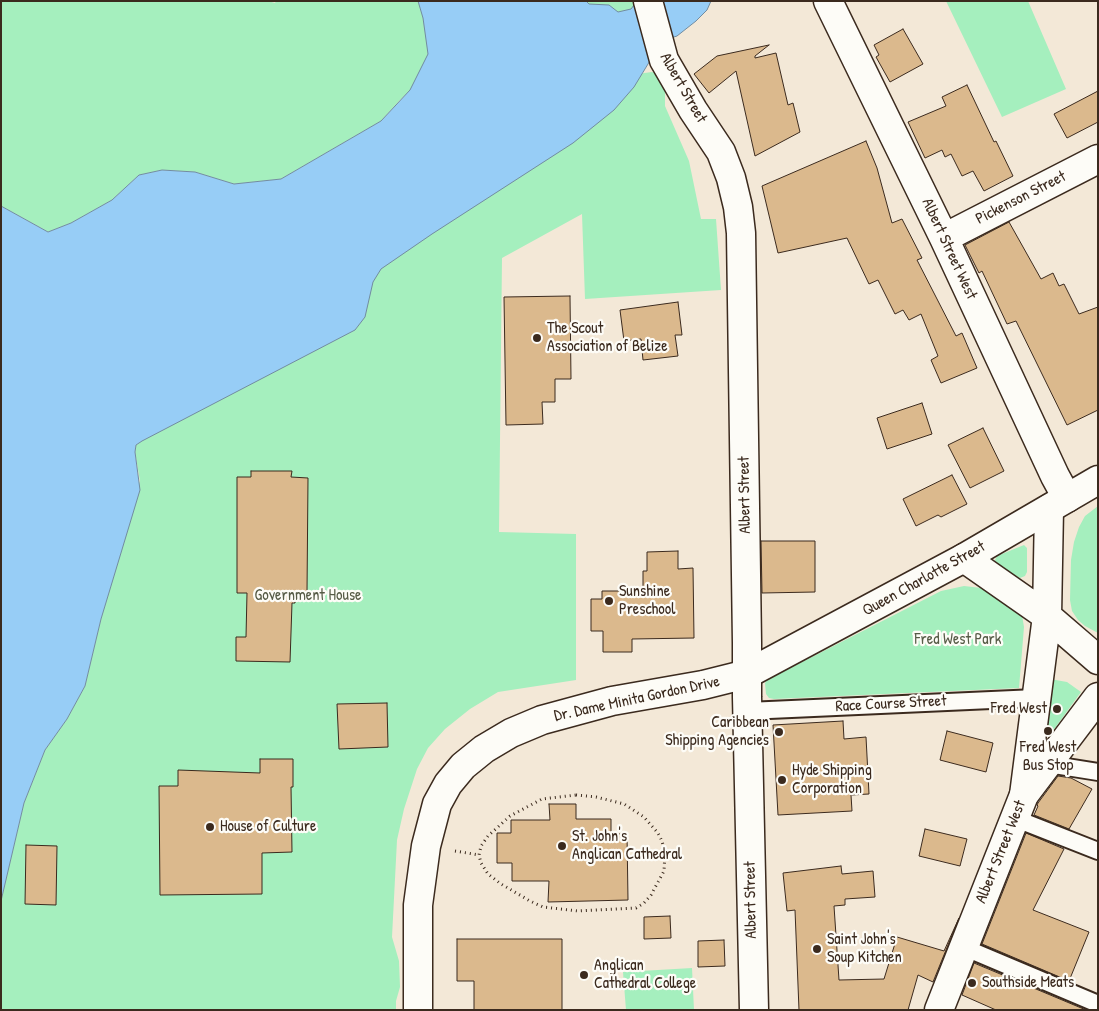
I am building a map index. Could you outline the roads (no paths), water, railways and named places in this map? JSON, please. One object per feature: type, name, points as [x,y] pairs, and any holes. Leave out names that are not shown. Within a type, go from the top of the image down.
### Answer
[{"type":"street","name":"Albert Street","points":[[648,1],[664,60],[693,110],[721,152],[731,178],[738,207],[741,233],[747,711],[754,1010]]},
{"type":"street","name":"Albert Street West","points":[[828,1],[944,238],[1055,476],[1058,503],[1047,616],[1019,806],[939,1010]]},
{"type":"street","name":"Pickenson Street","points":[[944,238],[1098,159]]},
{"type":"street","name":"Queen Charlotte Street","points":[[747,674],[964,558],[1098,480]]},
{"type":"street","points":[[964,558],[1047,616],[1098,660]]},
{"type":"street","name":"Dr. Dame Minita Gordon Drive","points":[[418,1010],[418,904],[426,846],[437,804],[448,784],[463,766],[484,749],[510,734],[542,720],[612,701],[703,686],[747,674]]},
{"type":"street","points":[[1019,806],[1098,697]]},
{"type":"lane","name":"Race Course Street","points":[[747,711],[1036,698]]},
{"type":"lane","points":[[1048,764],[1098,772]]},
{"type":"lane","points":[[1019,806],[1098,851]]},
{"type":"lane","points":[[963,947],[1098,1004]]},
{"type":"water","points":[[418,1],[586,1],[589,4],[609,5],[618,12],[631,9],[637,1],[711,1],[707,10],[696,21],[677,36],[662,41],[634,87],[614,110],[573,143],[381,269],[373,282],[365,317],[355,330],[136,445],[135,452],[140,490],[101,619],[85,686],[67,719],[45,750],[24,803],[1,901],[1,206],[48,232],[71,223],[112,200],[139,175],[162,170],[195,172],[234,184],[281,179],[381,121],[410,90],[428,54],[423,18]]},
{"type":"place","name":"The Scout Association of Belize","points":[[537,338]]},
{"type":"place","name":"Sunshine Preschool","points":[[609,601]]},
{"type":"place","name":"Fred West","points":[[1057,709]]},
{"type":"place","name":"Fred West Bus Stop","points":[[1048,731]]},
{"type":"place","name":"Caribbean Shipping Agencies","points":[[779,732]]},
{"type":"place","name":"Hyde Shipping Corporation","points":[[782,780]]},
{"type":"place","name":"House of Culture","points":[[210,827]]},
{"type":"place","name":"St. John's Anglican Cathedral","points":[[562,846]]},
{"type":"place","name":"Saint John's Soup Kitchen","points":[[817,949]]},
{"type":"place","name":"Anglican Cathedral College","points":[[584,975]]},
{"type":"place","name":"Southside Meats","points":[[972,983]]},
{"type":"park label","name":"Government House","points":[[308,596]]},
{"type":"park label","name":"Fred West Park","points":[[958,640]]}]
